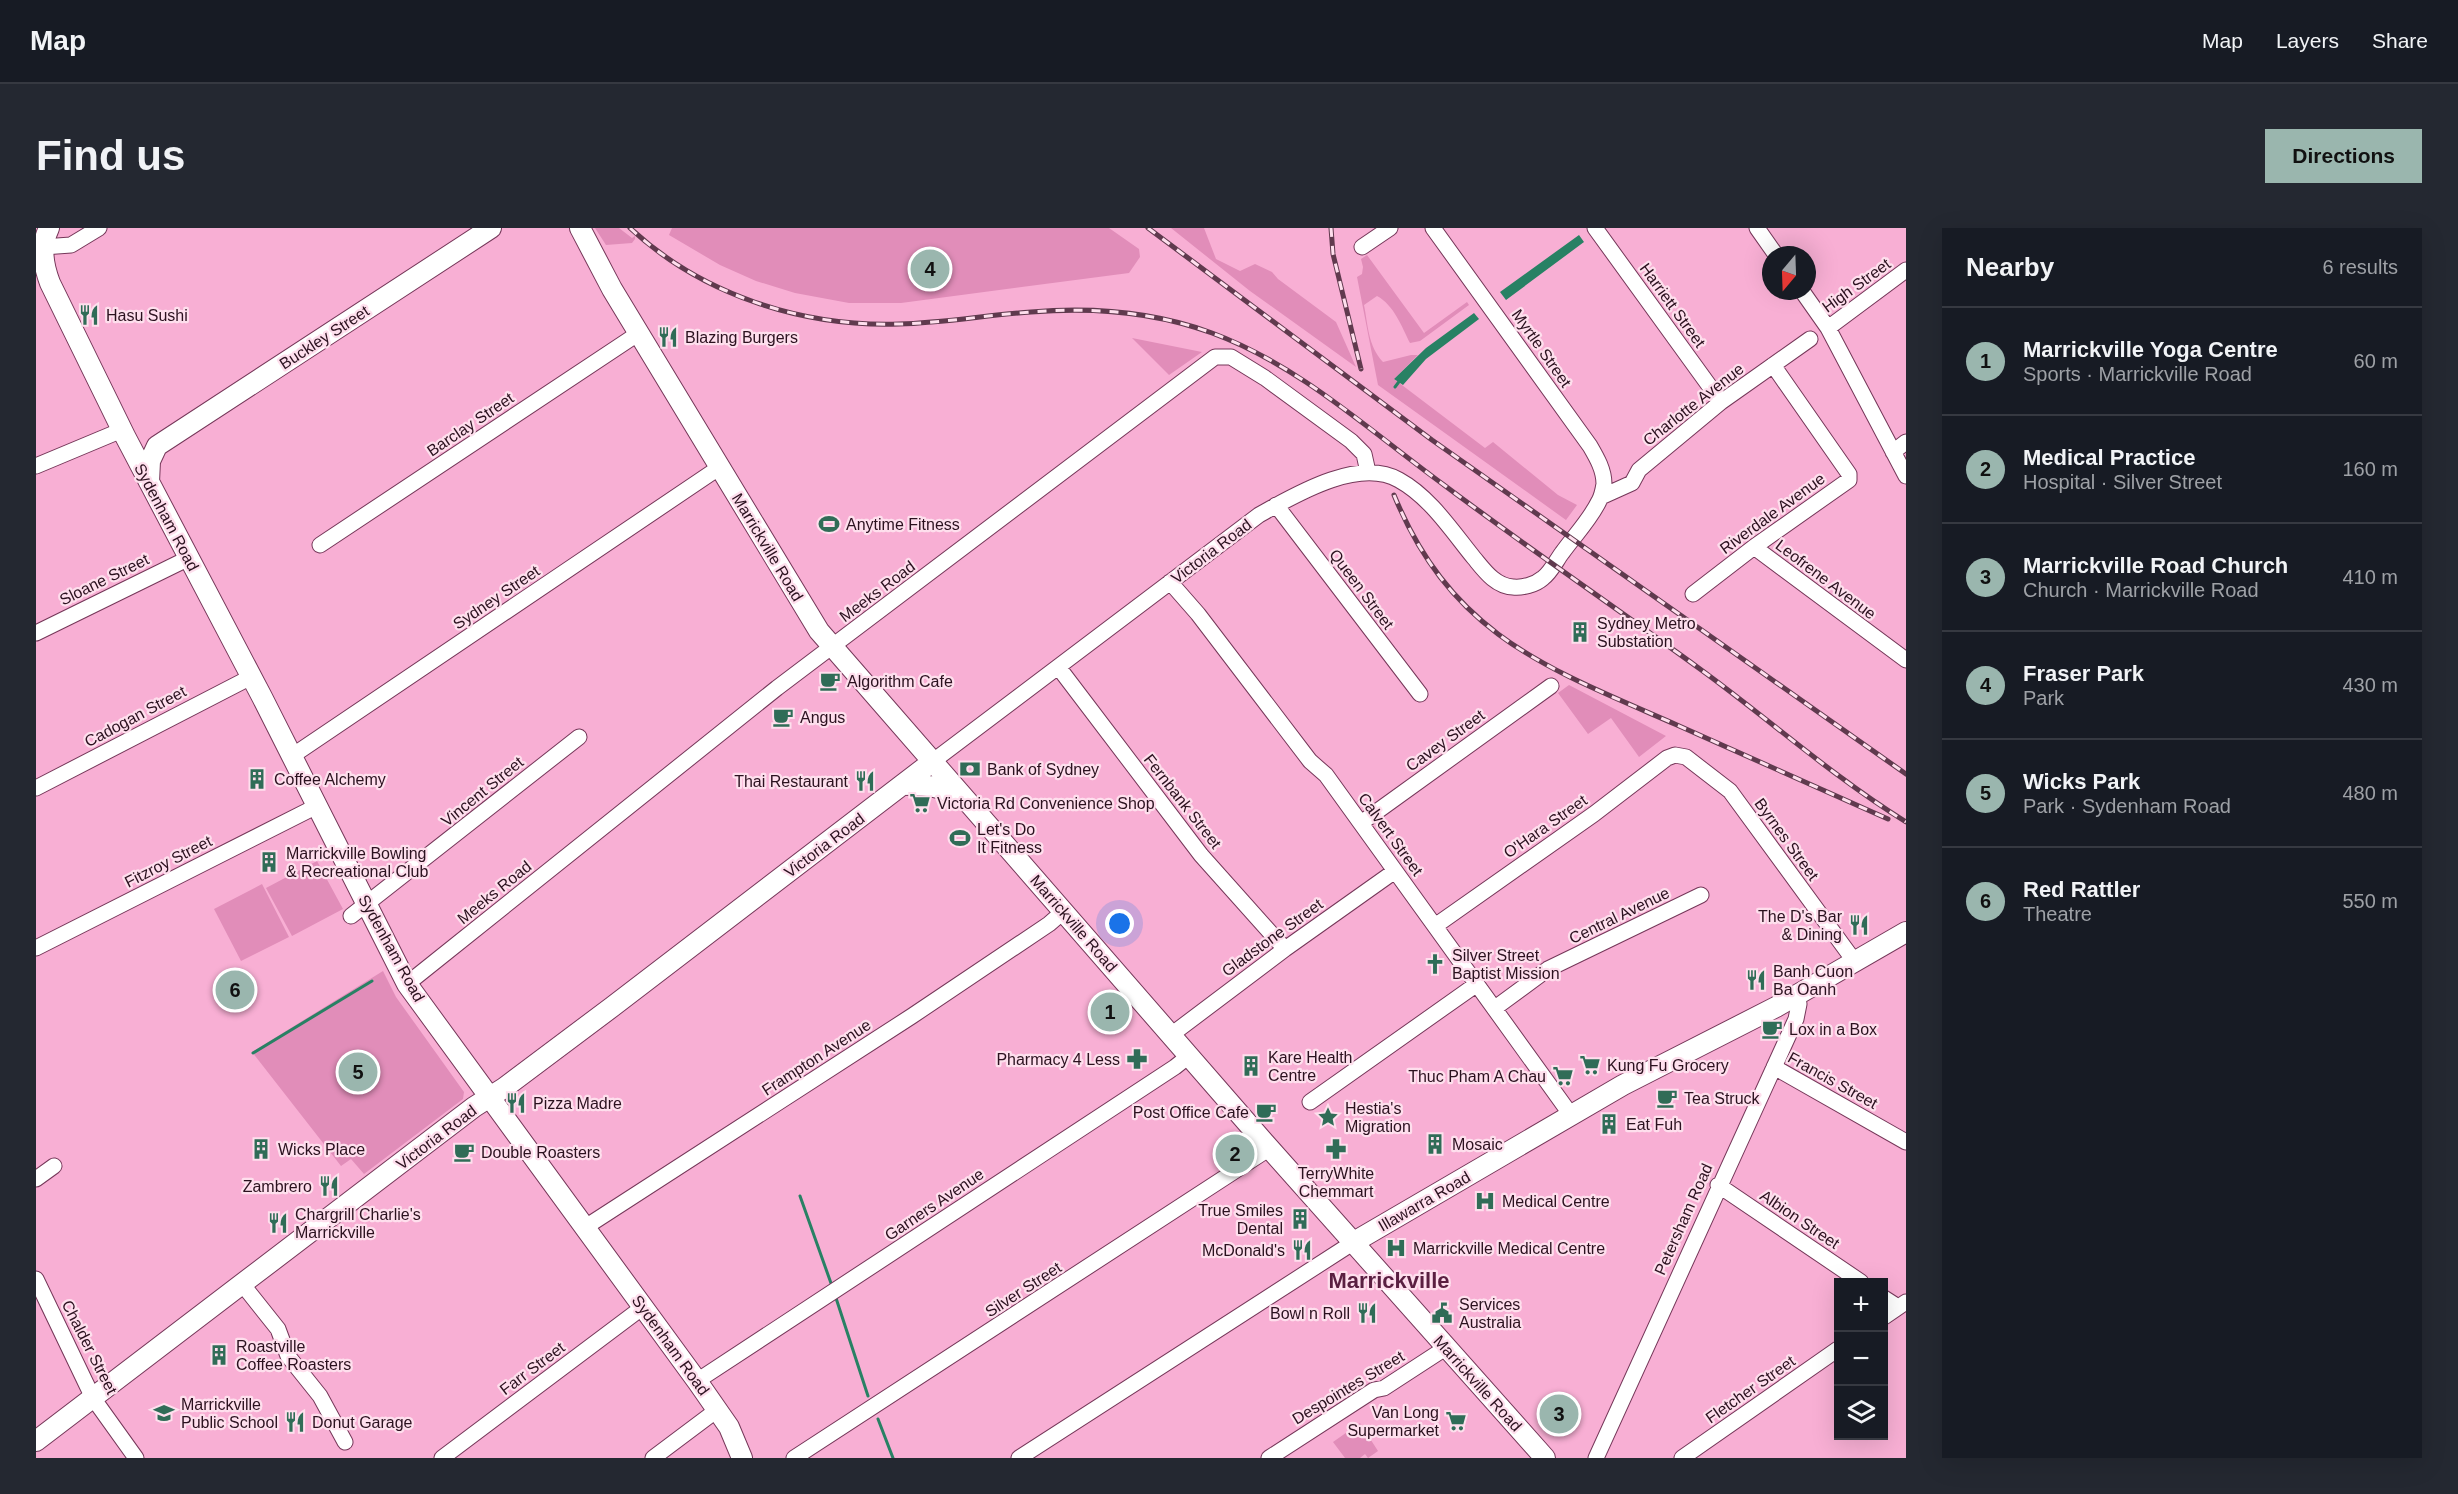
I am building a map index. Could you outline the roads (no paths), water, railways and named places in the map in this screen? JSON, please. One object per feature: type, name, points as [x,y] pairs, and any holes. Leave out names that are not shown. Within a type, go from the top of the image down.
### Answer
[{"type":"main road","points":[[43,247],[49,228]]},
{"type":"main road","name":"Buckley Street","points":[[157,446],[491,228]]},
{"type":"main road","name":"Marrickville Road","points":[[580,228],[594,258],[819,631],[969,805],[1447,1347],[1540,1457]]},
{"type":"main road","name":"Sydenham Road","points":[[43,247],[44,268],[124,433],[292,756],[407,984],[697,1381],[729,1427],[742,1458]]},
{"type":"main road","points":[[124,433],[141,445],[157,446],[150,461],[149,482]]},
{"type":"main road","name":"Victoria Road","points":[[36,1441],[932,762]]},
{"type":"main road","points":[[903,785],[941,788],[969,805]]},
{"type":"main road","name":"Illawarra Road","points":[[1354,1242],[1623,1085],[1797,995],[1906,932]]},
{"type":"street","points":[[43,247],[65,248],[99,228]]},
{"type":"street","points":[[1362,247],[1390,228]]},
{"type":"street","name":"Myrtle Street","points":[[1433,228],[1598,460],[1604,484],[1601,497]]},
{"type":"street","name":"Harriett Street","points":[[1595,228],[1721,402]]},
{"type":"street","points":[[1757,228],[1770,246]]},
{"type":"street","name":"High Street","points":[[1828,328],[1906,270]]},
{"type":"street","points":[[1808,300],[1828,328],[1906,476]]},
{"type":"street","name":"Barclay Street","points":[[320,545],[639,333]]},
{"type":"street","name":"Charlotte Avenue","points":[[1601,497],[1632,483],[1638,470],[1721,402],[1810,339]]},
{"type":"street","name":"Meeks Road","points":[[407,984],[777,688],[1215,357],[1232,357],[1346,437],[1364,454],[1368,472]]},
{"type":"street","name":"Riverdale Avenue","points":[[1692,594],[1849,480],[1849,474],[1773,365]]},
{"type":"street","points":[[36,466],[124,433]]},
{"type":"street","points":[[1893,452],[1906,442]]},
{"type":"street","name":"Sydney Street","points":[[292,756],[720,467]]},
{"type":"street","name":"Victoria Road","points":[[932,762],[1243,527],[1276,506],[1346,476],[1368,472],[1394,477],[1416,492],[1436,512],[1491,577],[1512,587],[1533,584],[1542,579],[1601,497]]},
{"type":"street","name":"Queen Street","points":[[1276,506],[1420,694]]},
{"type":"street","name":"Leofrene Avenue","points":[[1754,547],[1906,660]]},
{"type":"street","name":"Sloane Street","points":[[36,633],[189,558]]},
{"type":"street","name":"Calvert Street","points":[[1170,582],[1198,614],[1310,761],[1326,775],[1571,1115]]},
{"type":"street","name":"Fernbank Street","points":[[1059,668],[1201,855],[1285,949]]},
{"type":"street","name":"Cadogan Street","points":[[36,788],[251,677]]},
{"type":"street","name":"Cavey Street","points":[[1361,823],[1551,686]]},
{"type":"street","name":"Vincent Street","points":[[351,916],[368,905],[579,737]]},
{"type":"street","name":"O'Hara Street","points":[[1435,926],[1594,814],[1667,758],[1675,755]]},
{"type":"street","name":"Byrnes Street","points":[[1675,755],[1691,760],[1730,792],[1855,962]]},
{"type":"street","name":"Fitzroy Street","points":[[36,948],[317,806]]},
{"type":"street","name":"Gladstone Street","points":[[1171,1035],[1285,949],[1395,872]]},
{"type":"street","name":"Central Avenue","points":[[1495,1008],[1548,969],[1701,895]]},
{"type":"street","name":"Frampton Avenue","points":[[584,1228],[912,1017],[1049,924],[1064,911]]},
{"type":"street","points":[[1310,1102],[1477,984]]},
{"type":"street","name":"Petersham Road","points":[[1596,1458],[1718,1185],[1796,1019],[1799,1004],[1797,995]]},
{"type":"street","name":"Garners Avenue","points":[[697,1381],[1190,1055]]},
{"type":"street","name":"Francis Street","points":[[1774,1067],[1906,1142]]},
{"type":"street","name":"Silver Street","points":[[794,1458],[1270,1148]]},
{"type":"street","points":[[36,1179],[54,1166]]},
{"type":"street","name":"Albion Street","points":[[1718,1185],[1855,1278]]},
{"type":"street","name":"Illawarra Road","points":[[1019,1458],[1354,1242]]},
{"type":"street","name":"Chalder Street","points":[[36,1279],[93,1398],[136,1458]]},
{"type":"street","points":[[243,1285],[278,1329],[288,1356],[320,1396],[345,1442]]},
{"type":"street","points":[[1888,1300],[1902,1305]]},
{"type":"street","points":[[1888,1314],[1902,1305]]},
{"type":"street","name":"Farr Street","points":[[442,1458],[643,1307]]},
{"type":"street","name":"Despointes Street","points":[[1269,1458],[1374,1390],[1384,1388],[1447,1347]]},
{"type":"street","name":"Fletcher Street","points":[[1682,1458],[1834,1352]]},
{"type":"street","points":[[653,1458],[717,1410]]},
{"type":"waterway","points":[[1395,387],[1401,379]]},
{"type":"waterway","points":[[253,1053],[372,981]]},
{"type":"waterway","points":[[800,1196],[832,1286]]},
{"type":"waterway","points":[[835,1295],[868,1396]]},
{"type":"waterway","points":[[878,1419],[893,1458]]},
{"type":"railway","points":[[630,228],[689,272],[721,289],[790,313],[826,320],[899,324],[1031,312],[1100,311],[1168,320],[1212,333],[1244,347],[1275,363],[1333,401],[1476,508],[1726,688],[1852,786],[1906,822]]},
{"type":"railway","points":[[1148,228],[1432,440],[1906,774]]},
{"type":"railway","points":[[1331,228],[1333,254],[1361,369]]},
{"type":"railway","points":[[1394,495],[1417,543],[1444,582],[1475,615],[1508,642],[1586,685],[1888,819]]},
{"type":"place","name":"Fraser Park","points":[[930,269]]},
{"type":"place","name":"Hasu Sushi","points":[[89,315]]},
{"type":"place","name":"Blazing Burgers","points":[[668,337]]},
{"type":"place","name":"Anytime Fitness","points":[[829,524]]},
{"type":"place","name":"Sydney Metro Substation","points":[[1580,632]]},
{"type":"place","name":"Algorithm Cafe","points":[[830,681]]},
{"type":"place","name":"Angus","points":[[783,717]]},
{"type":"place","name":"Bank of Sydney","points":[[970,769]]},
{"type":"place","name":"Coffee Alchemy","points":[[257,779]]},
{"type":"place","name":"Thai Restaurant","points":[[865,781]]},
{"type":"place","name":"Victoria Rd Convenience Shop","points":[[920,803]]},
{"type":"place","name":"Let's Do It Fitness","points":[[960,838]]},
{"type":"place","name":"Marrickville Bowling & Recreational Club","points":[[269,862]]},
{"type":"place","name":"The D's Bar & Dining","points":[[1859,925]]},
{"type":"place","name":"Silver Street Baptist Mission","points":[[1435,964]]},
{"type":"place","name":"Banh Cuon Ba Oanh","points":[[1756,980]]},
{"type":"place","name":"Red Rattler","points":[[235,990]]},
{"type":"place","name":"Marrickville Yoga Centre","points":[[1110,1012]]},
{"type":"place","name":"Lox in a Box","points":[[1772,1029]]},
{"type":"place","name":"Pharmacy 4 Less","points":[[1137,1059]]},
{"type":"place","name":"Kung Fu Grocery","points":[[1590,1065]]},
{"type":"place","name":"Kare Health Centre","points":[[1251,1066]]},
{"type":"place","name":"Wicks Park","points":[[358,1072]]},
{"type":"place","name":"Thuc Pham A Chau","points":[[1563,1076]]},
{"type":"place","name":"Tea Struck","points":[[1667,1098]]},
{"type":"place","name":"Pizza Madre","points":[[516,1103]]},
{"type":"place","name":"Post Office Cafe","points":[[1266,1112]]},
{"type":"place","name":"Hestia's Migration","points":[[1328,1117]]},
{"type":"place","name":"Eat Fuh","points":[[1609,1124]]},
{"type":"place","name":"Mosaic","points":[[1435,1144]]},
{"type":"place","name":"Wicks Place","points":[[261,1149]]},
{"type":"place","name":"TerryWhite Chemmart","points":[[1336,1149]]},
{"type":"place","name":"Double Roasters","points":[[464,1152]]},
{"type":"place","name":"Medical Practice","points":[[1235,1154]]},
{"type":"place","name":"Zambrero","points":[[329,1186]]},
{"type":"place","name":"Medical Centre","points":[[1485,1201]]},
{"type":"place","name":"True Smiles Dental","points":[[1300,1219]]},
{"type":"place","name":"Chargrill Charlie's Marrickville","points":[[278,1223]]},
{"type":"place","name":"Marrickville Medical Centre","points":[[1396,1248]]},
{"type":"place","name":"McDonald's","points":[[1302,1250]]},
{"type":"place","name":"Bowl n Roll","points":[[1367,1313]]},
{"type":"place","name":"Services Australia","points":[[1442,1313]]},
{"type":"place","name":"Roastville Coffee Roasters","points":[[219,1355]]},
{"type":"place","name":"Marrickville Public School","points":[[164,1413]]},
{"type":"place","name":"Marrickville Road Church","points":[[1559,1414]]},
{"type":"place","name":"Van Long Supermarket","points":[[1456,1421]]},
{"type":"place","name":"Donut Garage","points":[[295,1422]]},
{"type":"district","name":"Marrickville","points":[[1389,1280]]}]
